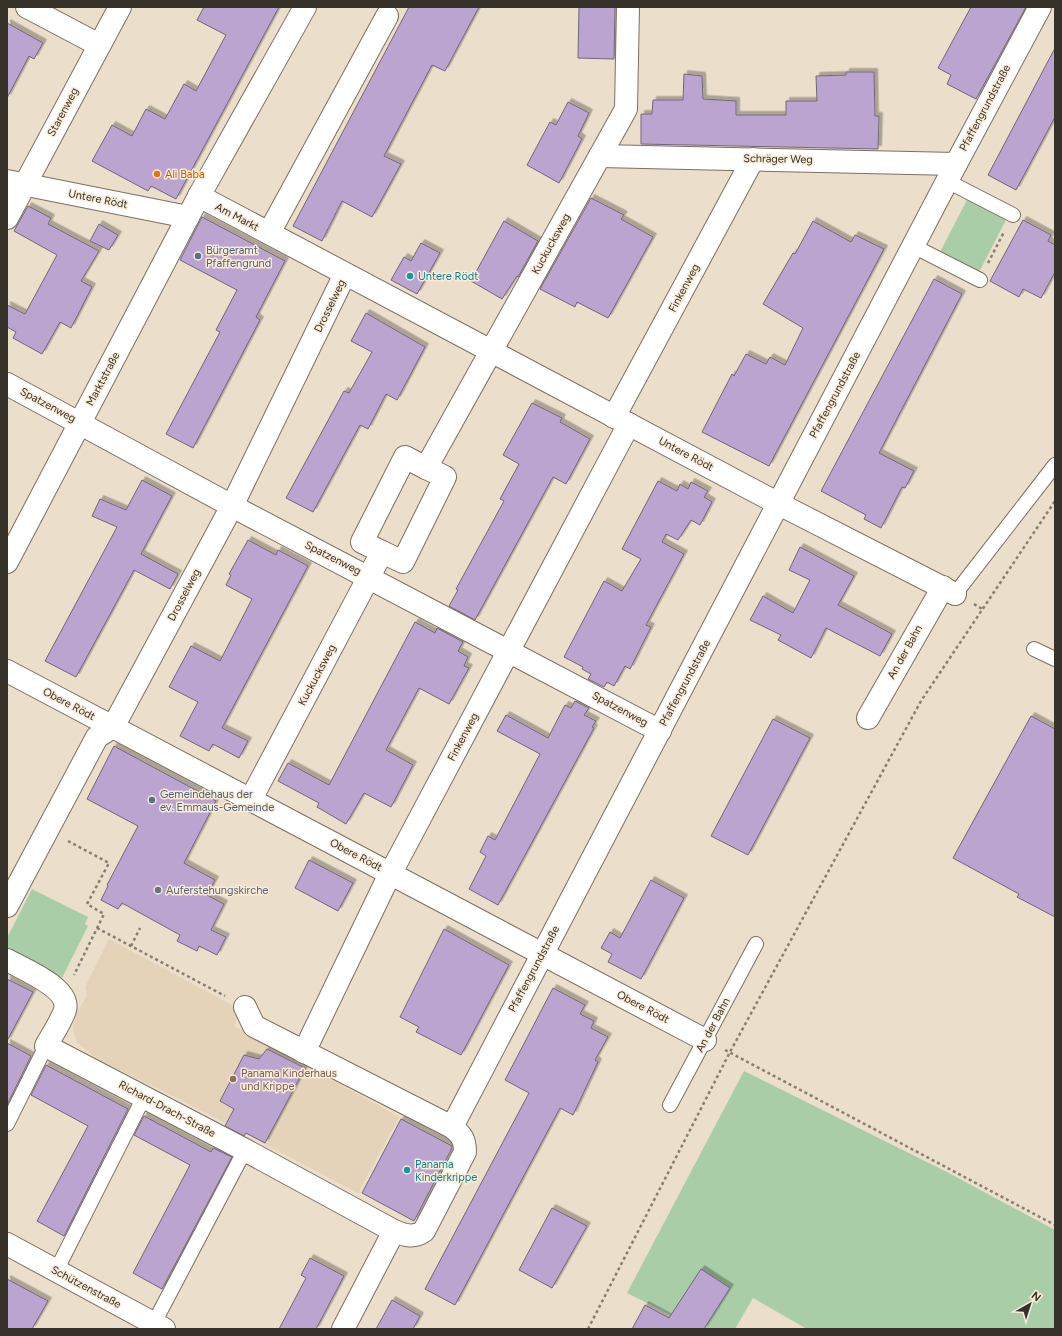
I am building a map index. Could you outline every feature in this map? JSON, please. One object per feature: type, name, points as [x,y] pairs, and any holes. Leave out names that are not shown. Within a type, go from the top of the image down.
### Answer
[{"type":"street","points":[[27,7],[98,45]]},
{"type":"street","name":"Starenweg","points":[[7,218],[16,183],[120,7]]},
{"type":"street","points":[[199,196],[305,7]]},
{"type":"street","name":"Kuckucksweg","points":[[426,468],[626,108],[628,7]]},
{"type":"street","name":"Pfaffengrundstraße","points":[[452,1127],[779,504],[951,172],[1040,7]]},
{"type":"street","name":"Am Markt","points":[[199,196],[269,234],[390,12]]},
{"type":"street","name":"Schräger Weg","points":[[600,156],[753,159],[951,172]]},
{"type":"street","name":"Finkenweg","points":[[304,1052],[391,873],[509,650],[753,159]]},
{"type":"street","name":"Untere Rödt","points":[[16,183],[188,217]]},
{"type":"street","name":"Marktstraße","points":[[7,562],[199,196]]},
{"type":"street","name":"Untere Rödt","points":[[269,234],[779,504],[949,590]]},
{"type":"street","name":"Drosselweg","points":[[7,906],[97,737],[113,728],[232,506],[346,274]]},
{"type":"street","name":"Spatzenweg","points":[[7,384],[81,422],[232,506],[509,650],[660,731]]},
{"type":"street","points":[[405,457],[445,477],[402,562],[382,552],[362,542],[405,457]]},
{"type":"street","name":"Kuckucksweg","points":[[251,799],[382,552]]},
{"type":"street","name":"An der Bahn","points":[[868,718],[949,590]]},
{"type":"street","name":"Obere Rödt","points":[[7,671],[705,1040]]},
{"type":"street","points":[[7,960],[54,986],[62,994],[65,1000],[65,1009],[46,1046]]},
{"type":"street","points":[[245,1007],[254,1026],[452,1127],[462,1135],[465,1144],[465,1152],[424,1230],[418,1235],[407,1236],[394,1232],[343,1329]]},
{"type":"street","name":"Richard-Drach-Straße","points":[[46,1046],[245,1150],[394,1232]]},
{"type":"street","name":"Schützenstraße","points":[[7,1244],[159,1326]]},
{"type":"lane","points":[[951,172],[1013,216]]},
{"type":"lane","points":[[913,246],[980,280]]},
{"type":"lane","points":[[949,590],[1055,465]]},
{"type":"lane","points":[[1034,649],[1055,659]]},
{"type":"lane","name":"An der Bahn","points":[[670,1105],[756,944]]},
{"type":"lane","points":[[7,1124],[46,1046]]},
{"type":"lane","points":[[56,1271],[144,1097]]},
{"type":"lane","points":[[159,1326],[245,1150]]},
{"type":"path","points":[[980,280],[1013,216]]},
{"type":"path","points":[[588,1329],[730,1052],[921,701],[1055,501]]},
{"type":"path","points":[[48,830],[109,863],[87,904],[104,914],[72,979],[62,994]]},
{"type":"path","points":[[97,928],[245,1007]]},
{"type":"path","points":[[131,946],[140,928]]},
{"type":"path","points":[[730,1052],[1055,1225]]},
{"type":"shaded area","name":"Panama Kinderhaus und Krippe","points":[[109,939],[241,1010],[234,1026],[399,1117],[358,1193],[175,1097],[100,1061],[77,1043],[73,1030],[75,1016],[87,995],[85,987]]},
{"type":"green space","points":[[968,198],[1007,218],[978,274],[939,254]]},
{"type":"green space","points":[[32,889],[88,917],[85,924],[88,926],[62,978],[7,949],[7,938]]},
{"type":"green space","points":[[744,1071],[945,1171],[1055,1230],[1055,1329],[807,1329],[753,1298],[735,1329],[699,1329],[627,1293]]},
{"type":"building","points":[[204,7],[279,7],[176,199],[151,186],[148,191],[92,161],[112,125],[132,136],[146,109],[165,119],[184,84],[196,91],[226,35],[197,20]]},
{"type":"building","points":[[409,7],[479,7],[445,71],[432,65],[384,156],[401,164],[372,217],[342,201],[322,241],[293,226]]},
{"type":"building","points":[[579,7],[615,7],[614,59],[578,58]]},
{"type":"building","points":[[971,7],[1026,7],[976,99],[947,84],[951,75],[938,68]]},
{"type":"building","points":[[7,23],[43,43],[34,59],[29,56],[7,98]]},
{"type":"building","points":[[1055,48],[1055,117],[1016,190],[988,175]]},
{"type":"building","points":[[846,72],[874,72],[875,116],[879,116],[878,149],[641,144],[641,114],[652,114],[653,100],[683,100],[684,74],[702,76],[703,99],[736,101],[736,115],[786,115],[786,101],[817,101],[816,76],[846,75]]},
{"type":"building","points":[[568,102],[589,113],[578,136],[582,139],[559,183],[527,165],[550,122],[556,125]]},
{"type":"building","points":[[591,198],[624,215],[621,219],[653,237],[608,318],[577,302],[575,307],[540,289]]},
{"type":"building","points":[[28,206],[51,218],[48,224],[99,251],[81,281],[92,287],[71,328],[60,322],[42,354],[13,338],[16,332],[7,327],[7,305],[25,314],[57,255],[14,231]]},
{"type":"building","points":[[202,217],[285,261],[256,317],[260,320],[193,448],[166,434],[220,332],[216,330],[237,290],[180,260]]},
{"type":"building","points":[[1023,220],[1051,235],[1048,241],[1055,245],[1055,272],[1041,298],[1023,289],[1019,297],[990,281]]},
{"type":"building","points":[[504,221],[538,241],[518,277],[517,276],[502,299],[471,281]]},
{"type":"building","points":[[813,221],[851,242],[855,235],[884,249],[769,466],[702,432],[732,374],[734,376],[746,354],[766,364],[770,357],[785,365],[803,328],[763,304],[793,253],[795,254]]},
{"type":"building","points":[[99,224],[118,235],[109,250],[90,241]]},
{"type":"building","name":"Untere Rödt","points":[[421,243],[440,253],[417,294],[391,280],[404,257],[411,261]]},
{"type":"building","points":[[934,279],[962,294],[879,453],[914,471],[905,488],[902,487],[881,528],[864,519],[866,515],[821,491]]},
{"type":"building","points":[[366,313],[425,347],[397,400],[386,394],[368,429],[360,425],[313,512],[286,498],[344,391],[349,393],[372,352],[351,341]]},
{"type":"building","points":[[532,403],[562,418],[560,422],[590,439],[566,484],[553,477],[475,620],[449,606],[458,590],[456,589],[504,501],[500,499],[519,464],[503,455]]},
{"type":"building","points":[[142,480],[172,496],[141,554],[178,574],[170,589],[134,570],[76,677],[45,661],[117,527],[92,516],[100,499],[126,510]]},
{"type":"building","points":[[658,481],[677,491],[680,484],[688,489],[691,482],[708,491],[704,497],[712,502],[700,525],[691,520],[678,540],[666,534],[662,542],[684,554],[646,625],[651,627],[630,669],[625,666],[614,686],[607,682],[604,687],[588,679],[591,674],[582,669],[583,667],[564,657],[604,581],[622,591],[641,559],[622,549]]},
{"type":"building","points":[[248,540],[276,555],[278,550],[308,566],[222,728],[248,741],[239,758],[213,744],[209,751],[180,736],[198,702],[169,687],[191,646],[220,661],[252,599],[226,585],[231,575],[229,574]]},
{"type":"building","points":[[800,547],[854,576],[838,605],[892,634],[880,656],[826,628],[811,658],[778,640],[781,635],[750,620],[763,596],[793,613],[810,580],[789,570]]},
{"type":"building","points":[[415,622],[435,633],[437,628],[463,642],[458,651],[468,657],[464,666],[469,668],[449,704],[419,688],[386,750],[413,765],[391,807],[364,793],[346,824],[317,807],[319,803],[278,781],[288,763],[329,785]]},
{"type":"building","points":[[575,701],[589,708],[584,715],[596,721],[592,727],[594,728],[498,905],[469,889],[486,856],[480,852],[488,836],[495,840],[540,754],[497,731],[506,715],[548,738],[565,705],[571,708]]},
{"type":"building","points":[[1031,716],[1055,729],[1055,917],[1017,897],[1019,894],[953,858]]},
{"type":"building","points":[[773,719],[810,738],[748,855],[711,836]]},
{"type":"building","points":[[114,746],[216,801],[184,863],[215,880],[207,895],[224,904],[211,930],[226,937],[217,955],[199,946],[197,951],[177,941],[180,935],[122,903],[118,909],[101,900],[108,886],[107,885],[138,826],[87,799]]},
{"type":"building","points":[[309,860],[353,883],[338,911],[295,888]]},
{"type":"building","points":[[651,880],[684,898],[641,979],[608,962],[612,954],[601,948],[610,932],[620,938]]},
{"type":"building","points":[[444,929],[509,965],[461,1055],[416,1032],[419,1027],[400,1017]]},
{"type":"building","points":[[7,979],[33,992],[7,1041]]},
{"type":"building","points":[[553,988],[585,1005],[580,1014],[594,1021],[591,1028],[608,1037],[595,1060],[598,1062],[573,1115],[560,1108],[455,1305],[425,1289],[529,1093],[505,1080]]},
{"type":"building","points":[[7,1043],[31,1056],[7,1105]]},
{"type":"building","points":[[267,1049],[305,1068],[265,1143],[246,1133],[244,1136],[225,1126],[234,1109],[220,1101],[244,1055],[259,1059]]},
{"type":"building","points":[[46,1065],[128,1109],[64,1236],[37,1221],[88,1126],[31,1095]]},
{"type":"building","points":[[144,1116],[211,1152],[213,1148],[232,1157],[162,1289],[133,1273],[190,1165],[134,1135]]},
{"type":"building","name":"Panama Kinderkrippe","points":[[401,1119],[452,1146],[414,1221],[362,1193]]},
{"type":"building","points":[[552,1208],[587,1226],[552,1288],[519,1270]]},
{"type":"building","points":[[310,1258],[344,1276],[316,1329],[279,1329],[306,1278],[301,1275]]},
{"type":"building","points":[[701,1269],[730,1288],[704,1329],[632,1329],[645,1305],[669,1318]]},
{"type":"building","points":[[7,1279],[48,1301],[32,1329],[7,1329]]},
{"type":"building","points":[[392,1300],[420,1316],[413,1329],[376,1329]]},
{"type":"place","name":"Ali Baba","points":[[157,174]]},
{"type":"place","name":"Bürgeramt Pfaffengrund","points":[[198,256]]},
{"type":"place","name":"Untere Rödt","points":[[410,276]]},
{"type":"place","name":"Gemeindehaus der ev. Emmaus-Gemeinde","points":[[152,800]]},
{"type":"place","name":"Auferstehungskirche","points":[[158,890]]},
{"type":"place","name":"Panama Kinderhaus und Krippe","points":[[233,1079]]},
{"type":"place","name":"Panama Kinderkrippe","points":[[407,1170]]}]
